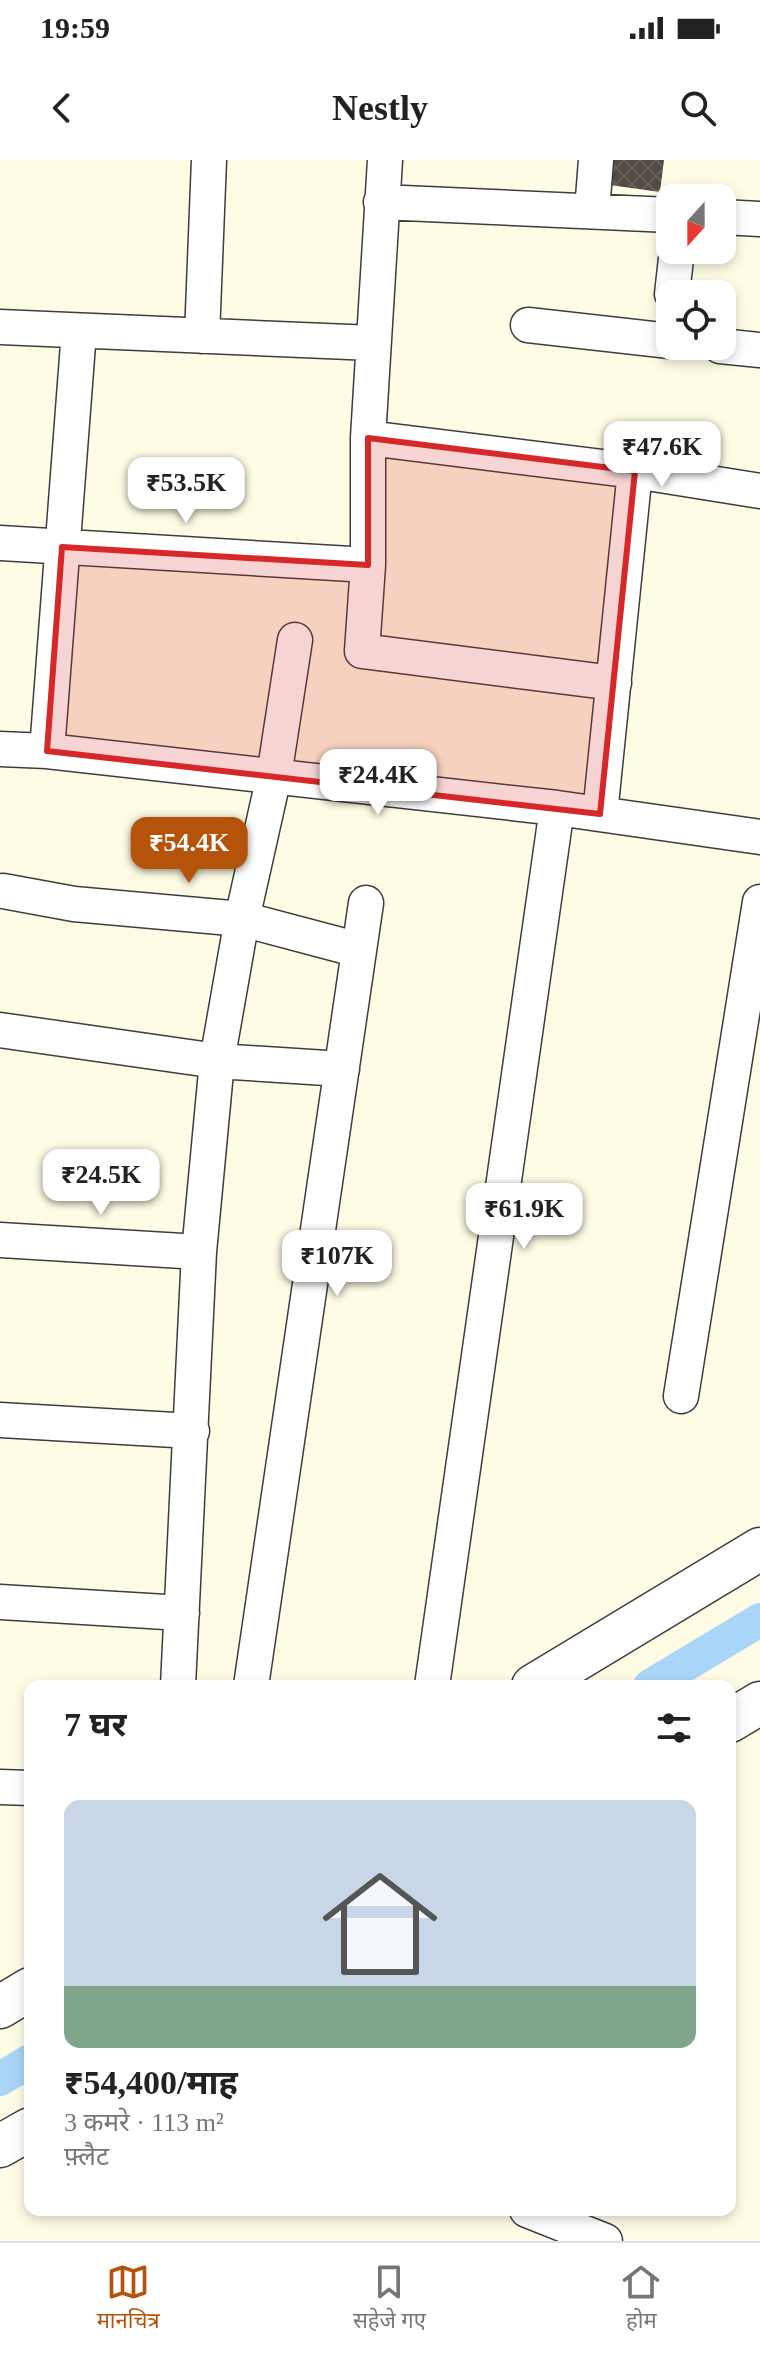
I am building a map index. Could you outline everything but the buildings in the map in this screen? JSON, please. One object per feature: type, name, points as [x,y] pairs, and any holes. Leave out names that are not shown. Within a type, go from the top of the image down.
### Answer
[{"type":"street","points":[[202,336],[209,160]]},
{"type":"street","points":[[385,160],[368,438],[368,565],[362,651],[614,683]]},
{"type":"street","points":[[592,211],[596,160]]},
{"type":"street","points":[[381,202],[656,214]]},
{"type":"street","points":[[736,218],[760,219]]},
{"type":"street","points":[[528,325],[656,330]]},
{"type":"street","points":[[0,327],[373,343]]},
{"type":"street","points":[[47,751],[79,331]]},
{"type":"street","points":[[736,348],[760,350]]},
{"type":"street","points":[[368,438],[635,471],[760,491]]},
{"type":"street","points":[[600,814],[635,471]]},
{"type":"street","points":[[0,543],[368,565]]},
{"type":"street","points":[[178,1680],[199,1252],[217,1061],[242,919],[274,776],[295,640]]},
{"type":"street","points":[[0,749],[47,751],[557,808],[760,837]]},
{"type":"street","points":[[433,1680],[557,808]]},
{"type":"street","points":[[3,891],[74,904],[242,919],[359,950]]},
{"type":"street","points":[[681,1396],[749,1045],[760,902]]},
{"type":"street","points":[[252,1680],[366,903]]},
{"type":"street","points":[[0,1030],[217,1061],[342,1069]]},
{"type":"street","points":[[0,1240],[199,1252]]},
{"type":"street","points":[[0,1420],[192,1431]]},
{"type":"street","points":[[543,1680],[760,1549]]},
{"type":"street","points":[[0,1602],[182,1613]]},
{"type":"street","points":[[736,1717],[760,1703]]},
{"type":"street","points":[[0,1787],[24,1788]]},
{"type":"street","points":[[0,2007],[24,1993]]},
{"type":"street","points":[[0,2146],[24,2132]]},
{"type":"street","points":[[542,2216],[605,2241]]},
{"type":"highlighted area","points":[[368,438],[635,471],[600,814],[47,751],[62,547],[368,565]]},
{"type":"waterway","points":[[660,1680],[760,1620]]},
{"type":"waterway","points":[[0,2079],[24,2065]]}]
